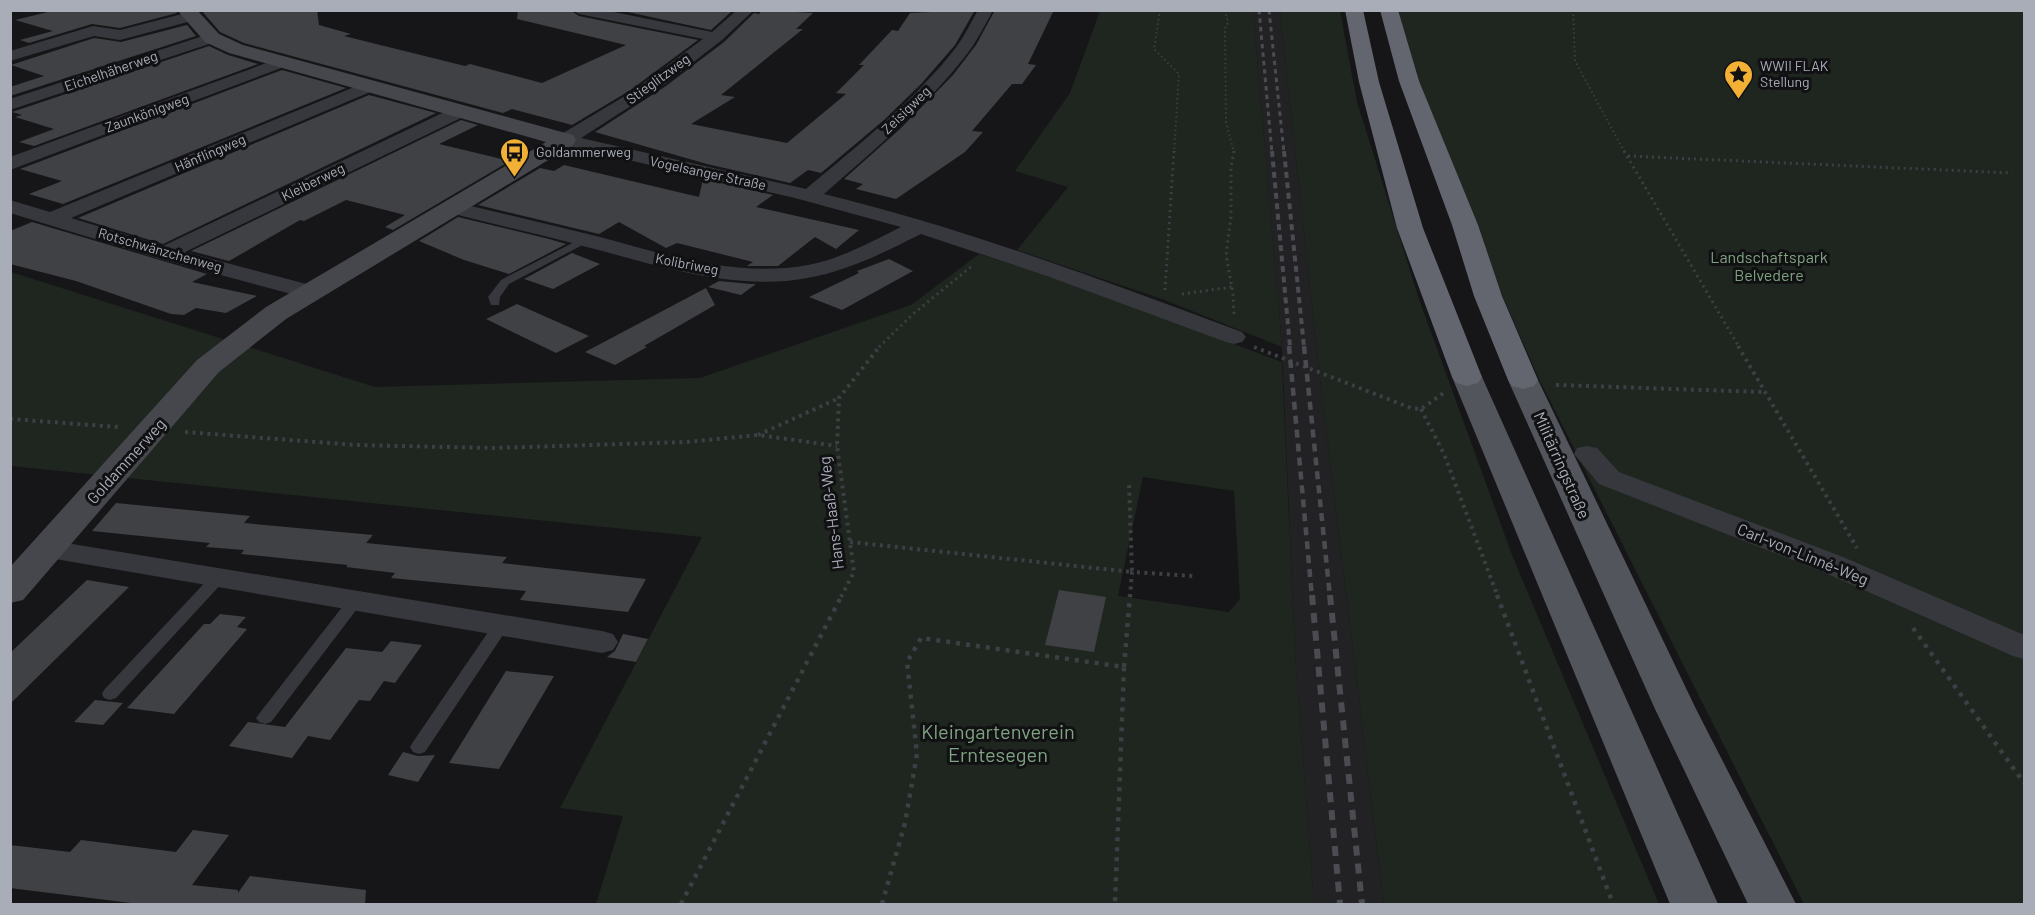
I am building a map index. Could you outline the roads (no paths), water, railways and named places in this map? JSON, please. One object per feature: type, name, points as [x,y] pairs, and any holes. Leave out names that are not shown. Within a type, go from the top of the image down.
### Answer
[{"type":"highway","points":[[1354,10],[1369,82],[1410,228],[1467,377]]},
{"type":"highway","name":"Militärringstraße","points":[[1389,10],[1409,81],[1465,225],[1488,296],[1538,382]]},
{"type":"main road","points":[[1467,377],[1694,904]]},
{"type":"main road","name":"Militärringstraße","points":[[1538,382],[1591,530],[1740,843],[1772,904]]},
{"type":"street","points":[[579,10],[716,37]]},
{"type":"street","name":"Stieglitzweg","points":[[565,140],[630,100],[716,37],[747,10]]},
{"type":"street","name":"Zeisigweg","points":[[810,196],[897,120],[933,83],[963,48],[986,10]]},
{"type":"street","points":[[10,56],[93,31],[120,35],[188,14]]},
{"type":"street","name":"Vogelsanger Straße","points":[[188,14],[212,38],[237,49],[565,140],[810,196],[918,227],[1074,277],[1158,301],[1234,337]]},
{"type":"street","name":"Eichelhäherweg","points":[[10,105],[212,38]]},
{"type":"street","name":"Zaunkönigweg","points":[[10,164],[283,62]]},
{"type":"street","name":"Hänflingweg","points":[[50,219],[369,86]]},
{"type":"street","name":"Kleiberweg","points":[[165,253],[461,111]]},
{"type":"street","name":"Goldammerweg","points":[[10,591],[208,366],[276,313],[565,140]]},
{"type":"street","name":"Rotschwänzchenweg","points":[[10,206],[165,253],[310,292]]},
{"type":"street","name":"Kolibriweg","points":[[453,208],[715,270],[760,275],[792,274],[842,262],[918,227]]},
{"type":"street","name":"Carl-von-Linné-Weg","points":[[1587,454],[1609,478],[1832,564],[2025,648]]},
{"type":"street","points":[[48,549],[602,642]]},
{"type":"lane","points":[[495,303],[494,297],[505,282],[584,240]]},
{"type":"lane","points":[[110,694],[218,578]]},
{"type":"lane","points":[[265,718],[355,601]]},
{"type":"lane","points":[[419,747],[501,626]]},
{"type":"railway","points":[[1259,10],[1272,153]]},
{"type":"railway","points":[[1269,10],[1284,153]]},
{"type":"railway","points":[[1272,151],[1290,347]]},
{"type":"railway","points":[[1284,151],[1304,347]]},
{"type":"railway","points":[[1289,346],[1312,597]]},
{"type":"railway","points":[[1304,346],[1330,597]]},
{"type":"railway","points":[[1312,595],[1340,904]]},
{"type":"railway","points":[[1330,595],[1362,904]]},
{"type":"place","name":"WWII FLAK Stellung","points":[[1739,100]]},
{"type":"place","name":"Goldammerweg","points":[[515,178]]},
{"type":"park label","name":"Landschaftspark Belvedere","points":[[1769,266]]},
{"type":"park label","name":"Kleingartenverein Erntesegen","points":[[998,744]]}]
